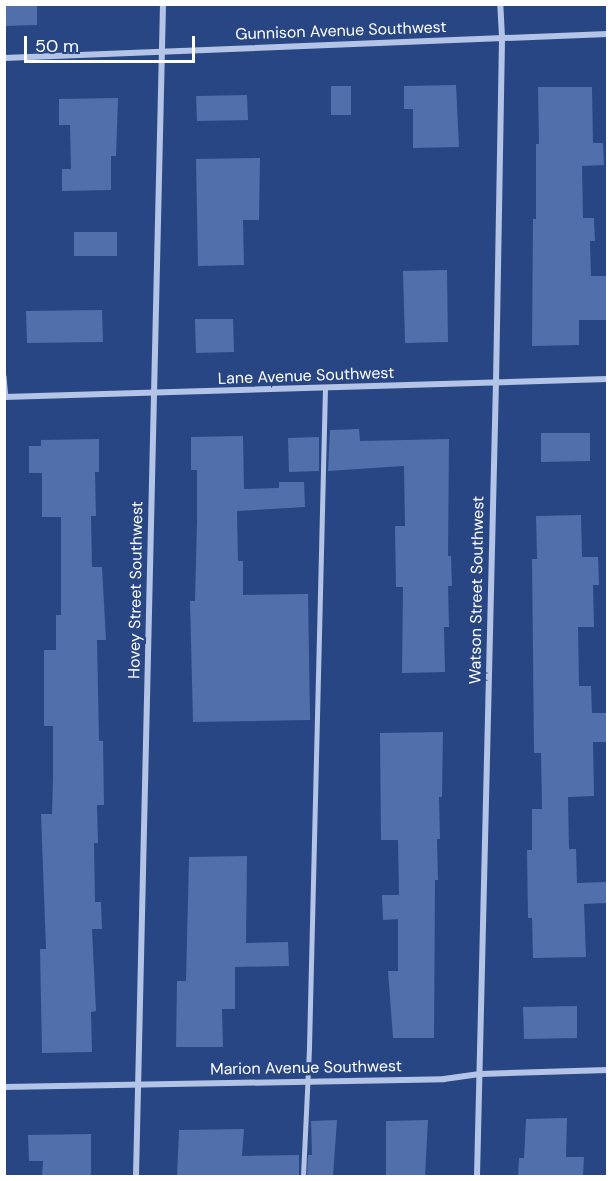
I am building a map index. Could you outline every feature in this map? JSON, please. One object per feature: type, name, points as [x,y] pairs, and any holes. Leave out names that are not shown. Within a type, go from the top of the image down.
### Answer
[{"type":"street","name":"Hovey Street Southwest","points":[[136,1176],[163,4]]},
{"type":"street","name":"Watson Street Southwest","points":[[477,1176],[496,382],[502,37],[500,4]]},
{"type":"street","name":"Gunnison Avenue Southwest","points":[[4,58],[608,34]]},
{"type":"street","name":"Lane Avenue Southwest","points":[[5,398],[608,379]]},
{"type":"street","name":"Marion Avenue Southwest","points":[[4,1088],[307,1080],[444,1079],[480,1074],[608,1070]]},
{"type":"lane","points":[[4,376],[5,398]]},
{"type":"lane","points":[[303,1176],[325,388]]},
{"type":"building","points":[[4,4],[37,4],[37,25],[4,26]]},
{"type":"building","points":[[456,85],[459,147],[413,148],[413,109],[404,109],[404,86]]},
{"type":"building","points":[[331,86],[351,86],[351,115],[331,115]]},
{"type":"building","points":[[538,87],[592,87],[593,143],[603,143],[604,165],[582,166],[583,218],[594,218],[595,241],[590,241],[591,276],[608,276],[608,320],[579,320],[579,345],[532,346],[533,219],[536,219],[536,144],[539,144]]},
{"type":"building","points":[[247,95],[248,120],[197,121],[196,96]]},
{"type":"building","points":[[118,98],[116,156],[111,156],[111,190],[62,191],[62,169],[71,169],[70,125],[59,125],[59,99]]},
{"type":"building","points":[[260,158],[259,220],[243,220],[244,265],[198,266],[196,159]]},
{"type":"building","points":[[74,232],[117,232],[117,256],[74,256]]},
{"type":"building","points":[[447,270],[448,342],[405,343],[403,271]]},
{"type":"building","points":[[102,310],[103,342],[27,343],[26,311]]},
{"type":"building","points":[[195,319],[233,319],[234,352],[196,353]]},
{"type":"building","points":[[359,429],[360,441],[449,439],[448,556],[451,556],[452,586],[448,586],[449,627],[444,627],[445,672],[402,673],[403,587],[396,587],[395,526],[405,526],[404,466],[328,471],[330,430]]},
{"type":"building","points":[[541,433],[590,433],[590,461],[541,462]]},
{"type":"building","points":[[243,436],[244,489],[279,488],[279,482],[304,482],[305,507],[237,511],[238,561],[243,561],[243,595],[308,594],[310,720],[193,722],[190,601],[195,601],[197,470],[191,470],[191,437]]},
{"type":"building","points":[[319,437],[319,471],[289,472],[288,438]]},
{"type":"building","points":[[99,439],[99,472],[95,472],[96,516],[91,516],[92,567],[102,567],[106,640],[97,640],[99,741],[103,741],[104,805],[97,805],[98,843],[94,843],[95,902],[101,902],[102,929],[92,929],[96,1011],[91,1012],[92,1052],[42,1053],[40,949],[46,949],[41,814],[52,814],[53,778],[53,726],[44,726],[44,650],[56,650],[56,615],[61,615],[61,517],[42,517],[42,473],[29,473],[29,446],[41,446],[41,440]]},
{"type":"building","points":[[581,515],[582,557],[598,557],[599,585],[593,585],[594,627],[578,627],[579,686],[591,686],[592,713],[608,713],[608,742],[593,742],[594,796],[568,797],[569,849],[576,849],[577,883],[606,882],[607,903],[584,904],[586,957],[533,958],[532,918],[528,918],[527,850],[532,850],[532,809],[542,809],[541,753],[534,753],[532,559],[537,559],[536,516]]},
{"type":"building","points":[[443,732],[442,797],[439,797],[440,839],[437,839],[438,880],[435,880],[434,1038],[393,1038],[388,971],[398,971],[398,919],[383,920],[382,895],[399,895],[398,840],[381,840],[380,733]]},
{"type":"building","points":[[247,856],[246,943],[288,942],[289,966],[235,967],[235,1009],[222,1009],[223,1047],[176,1047],[177,981],[186,981],[189,857]]},
{"type":"building","points":[[577,1006],[577,1038],[524,1039],[523,1007]]},
{"type":"building","points":[[567,1118],[566,1157],[584,1157],[583,1176],[518,1176],[519,1158],[524,1158],[526,1119]]},
{"type":"building","points":[[337,1120],[333,1176],[307,1176],[308,1155],[312,1155],[311,1121]]},
{"type":"building","points":[[428,1120],[425,1176],[386,1176],[386,1121]]},
{"type":"building","points":[[244,1129],[242,1156],[299,1155],[299,1176],[177,1176],[179,1130]]},
{"type":"building","points":[[91,1134],[91,1176],[42,1176],[43,1161],[29,1161],[28,1135]]}]
